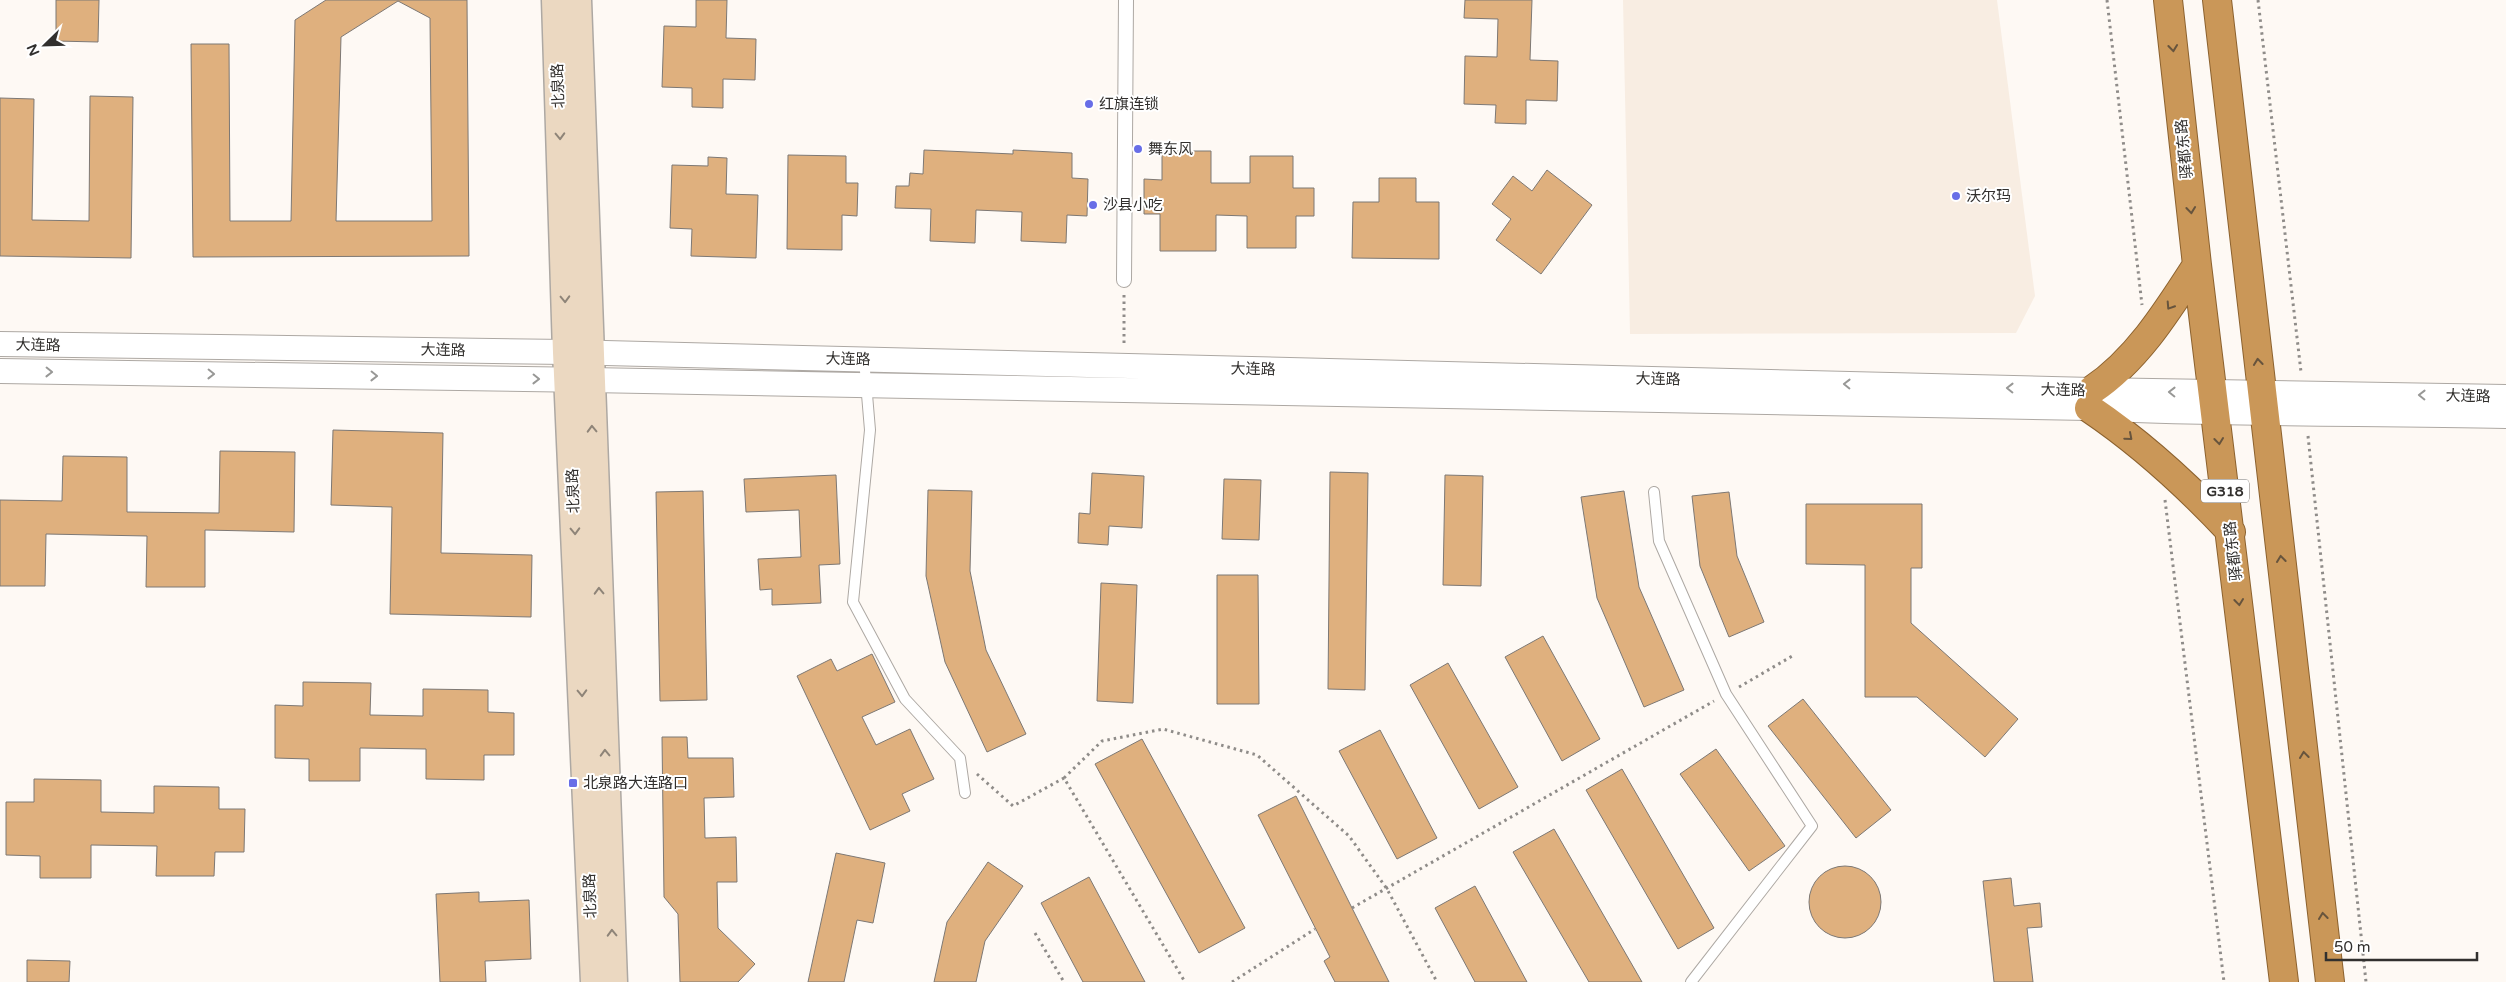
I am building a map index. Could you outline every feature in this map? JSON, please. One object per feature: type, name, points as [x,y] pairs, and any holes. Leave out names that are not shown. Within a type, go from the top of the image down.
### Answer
[{"type":"highway","name":"驿都东路","points":[[2168,0],[2197,265],[2231,532],[2284,982]]},
{"type":"highway","points":[[2217,0],[2330,982]]},
{"type":"highway","points":[[2197,265],[2164,315],[2113,376],[2090,399],[2115,426],[2199,498],[2231,532]]},
{"type":"main road","name":"北泉路","points":[[556,0],[578,352],[594,982]]},
{"type":"main road","name":"北泉路","points":[[578,0],[578,352]]},
{"type":"main road","name":"北泉路","points":[[579,380],[614,982]]},
{"type":"street","points":[[1124,280],[1126,0]]},
{"type":"street","name":"大连路","points":[[0,344],[578,352],[864,359],[2214,403],[2304,403],[2506,397]]},
{"type":"street","name":"大连路","points":[[0,371],[866,385],[2090,399]]},
{"type":"street","name":"大连路","points":[[2304,403],[2506,416]]},
{"type":"lane","points":[[864,359],[870,430],[853,602],[905,699],[960,758],[964,793]]},
{"type":"lane","points":[[1654,492],[1659,540],[1726,694],[1812,826],[1691,982]]},
{"type":"path","points":[[2258,0],[2304,403],[2366,982]]},
{"type":"path","points":[[1124,280],[1124,366]]},
{"type":"path","points":[[1352,908],[1794,655]]},
{"type":"path","points":[[960,758],[1013,806],[1064,778],[1102,741],[1163,729],[1257,755],[1349,836],[1387,888],[1437,982]]},
{"type":"path","points":[[1064,778],[1186,982]]},
{"type":"path","points":[[1232,982],[1315,929]]},
{"type":"path","points":[[1034,932],[1064,982]]},
{"type":"shaded area","points":[[1623,0],[1997,0],[2035,296],[2016,333],[1630,334]]},
{"type":"building","points":[[56,0],[99,0],[98,42],[56,41]]},
{"type":"building","points":[[326,0],[467,0],[469,256],[193,257],[191,44],[229,44],[230,221],[291,221],[295,20]],"holes":[[[398,1],[430,18],[432,221],[336,221],[341,37]]]},
{"type":"building","points":[[696,0],[727,0],[726,38],[756,39],[755,80],[723,79],[723,108],[692,107],[692,88],[662,87],[664,26],[696,27]]},
{"type":"building","points":[[1465,0],[1532,0],[1530,60],[1558,61],[1557,101],[1526,100],[1526,124],[1495,123],[1496,105],[1464,104],[1465,56],[1497,57],[1498,19],[1464,18]]},
{"type":"building","points":[[90,96],[133,97],[131,258],[0,256],[0,98],[34,99],[32,220],[89,221]]},
{"type":"building","points":[[924,150],[1013,154],[1013,150],[1072,153],[1072,178],[1088,179],[1087,216],[1067,215],[1066,243],[1021,241],[1022,212],[976,210],[975,243],[930,241],[931,209],[895,208],[896,186],[909,186],[910,173],[923,174]]},
{"type":"building","points":[[1162,151],[1211,151],[1211,183],[1250,183],[1250,156],[1293,156],[1293,188],[1314,188],[1314,216],[1296,216],[1296,248],[1247,248],[1247,216],[1216,215],[1216,251],[1160,251],[1160,214],[1144,214],[1144,179],[1162,180]]},
{"type":"building","points":[[788,155],[846,156],[846,183],[858,183],[857,216],[842,215],[842,250],[787,249]]},
{"type":"building","points":[[708,157],[727,158],[726,194],[758,195],[756,258],[691,256],[692,229],[670,228],[672,165],[708,166]]},
{"type":"building","points":[[1547,170],[1592,205],[1541,274],[1496,240],[1511,219],[1492,204],[1513,176],[1532,191]]},
{"type":"building","points":[[1379,178],[1416,178],[1416,202],[1439,202],[1439,259],[1352,258],[1353,202],[1379,202]]},
{"type":"building","points":[[333,430],[443,433],[441,553],[532,555],[531,617],[390,614],[392,507],[331,505]]},
{"type":"building","points":[[220,451],[295,452],[294,532],[205,530],[205,587],[146,587],[147,536],[46,534],[45,586],[0,586],[0,500],[62,501],[63,456],[127,457],[127,512],[219,513]]},
{"type":"building","points":[[1330,472],[1368,473],[1365,690],[1328,689]]},
{"type":"building","points":[[1092,473],[1144,476],[1142,528],[1109,526],[1108,545],[1078,543],[1079,513],[1090,514]]},
{"type":"building","points":[[836,475],[840,564],[819,565],[821,603],[772,605],[772,589],[760,590],[758,559],[801,557],[799,510],[746,512],[744,479]]},
{"type":"building","points":[[1445,475],[1483,476],[1481,586],[1443,585]]},
{"type":"building","points":[[1224,479],[1261,480],[1259,540],[1222,539]]},
{"type":"building","points":[[928,490],[972,491],[970,571],[986,650],[1026,734],[987,752],[945,662],[926,576]]},
{"type":"building","points":[[703,491],[707,700],[660,701],[656,492]]},
{"type":"building","points":[[1624,491],[1639,587],[1684,690],[1644,707],[1597,598],[1581,497]]},
{"type":"building","points":[[1729,492],[1737,556],[1764,622],[1729,637],[1700,566],[1692,496]]},
{"type":"building","points":[[1806,504],[1922,504],[1922,568],[1911,568],[1911,623],[2018,719],[1985,757],[1917,697],[1865,697],[1865,565],[1806,564]]},
{"type":"building","points":[[1217,575],[1258,575],[1259,704],[1217,704]]},
{"type":"building","points":[[1101,583],[1137,585],[1133,703],[1097,701]]},
{"type":"building","points":[[1543,636],[1600,739],[1562,761],[1505,657]]},
{"type":"building","points":[[872,654],[895,702],[862,717],[876,745],[910,729],[934,779],[902,794],[910,811],[870,830],[797,676],[831,659],[837,671]]},
{"type":"building","points":[[1448,663],[1518,787],[1479,809],[1410,685]]},
{"type":"building","points":[[303,682],[371,683],[370,715],[423,716],[423,689],[488,690],[488,712],[514,713],[514,755],[484,755],[484,780],[426,779],[426,749],[360,748],[360,781],[309,781],[309,759],[275,758],[275,705],[303,706]]},
{"type":"building","points":[[1803,699],[1891,810],[1856,838],[1768,726]]},
{"type":"building","points":[[1380,730],[1437,838],[1397,859],[1339,751]]},
{"type":"building","points":[[662,737],[687,737],[688,758],[733,758],[734,797],[704,798],[705,838],[736,837],[737,882],[717,882],[718,928],[755,964],[738,982],[680,982],[678,914],[664,897]]},
{"type":"building","points":[[1142,739],[1245,928],[1199,953],[1095,764]]},
{"type":"building","points":[[1716,749],[1785,846],[1749,871],[1680,774]]},
{"type":"building","points":[[1622,769],[1714,928],[1678,949],[1586,790]]},
{"type":"building","points":[[34,779],[101,780],[101,812],[154,813],[154,786],[219,787],[219,809],[245,809],[244,852],[215,852],[214,876],[156,876],[157,846],[91,845],[91,878],[40,878],[40,856],[6,855],[6,802],[34,802]]},
{"type":"building","points":[[1296,796],[1389,982],[1335,982],[1324,961],[1330,957],[1258,815]]},
{"type":"building","points":[[1554,829],[1642,982],[1589,982],[1513,852]]},
{"type":"building","points":[[836,853],[885,863],[873,923],[857,920],[844,982],[808,982]]},
{"type":"building","points":[[988,862],[1023,886],[985,941],[976,982],[934,982],[947,922]]},
{"type":"building","points":[[1852,866],[1871,876],[1879,888],[1881,902],[1879,916],[1871,928],[1859,936],[1838,938],[1819,928],[1811,916],[1809,895],[1819,876],[1831,868]]},
{"type":"building","points":[[1089,877],[1145,982],[1083,982],[1041,903]]},
{"type":"building","points":[[2011,878],[2014,906],[2040,903],[2042,927],[2027,928],[2033,982],[1994,982],[1983,881]]},
{"type":"building","points":[[1475,886],[1527,982],[1475,982],[1435,908]]},
{"type":"building","points":[[479,892],[479,902],[529,900],[531,959],[485,961],[486,982],[440,982],[436,894]]},
{"type":"building","points":[[27,960],[70,961],[69,982],[27,982]]},
{"type":"place","name":"红旗连锁","points":[[1089,104]]},
{"type":"place","name":"舞东风","points":[[1138,149]]},
{"type":"place","name":"沃尔玛","points":[[1956,196]]},
{"type":"place","name":"沙县小吃","points":[[1093,205]]},
{"type":"place","name":"北泉路大连路口","points":[[573,783]]}]
